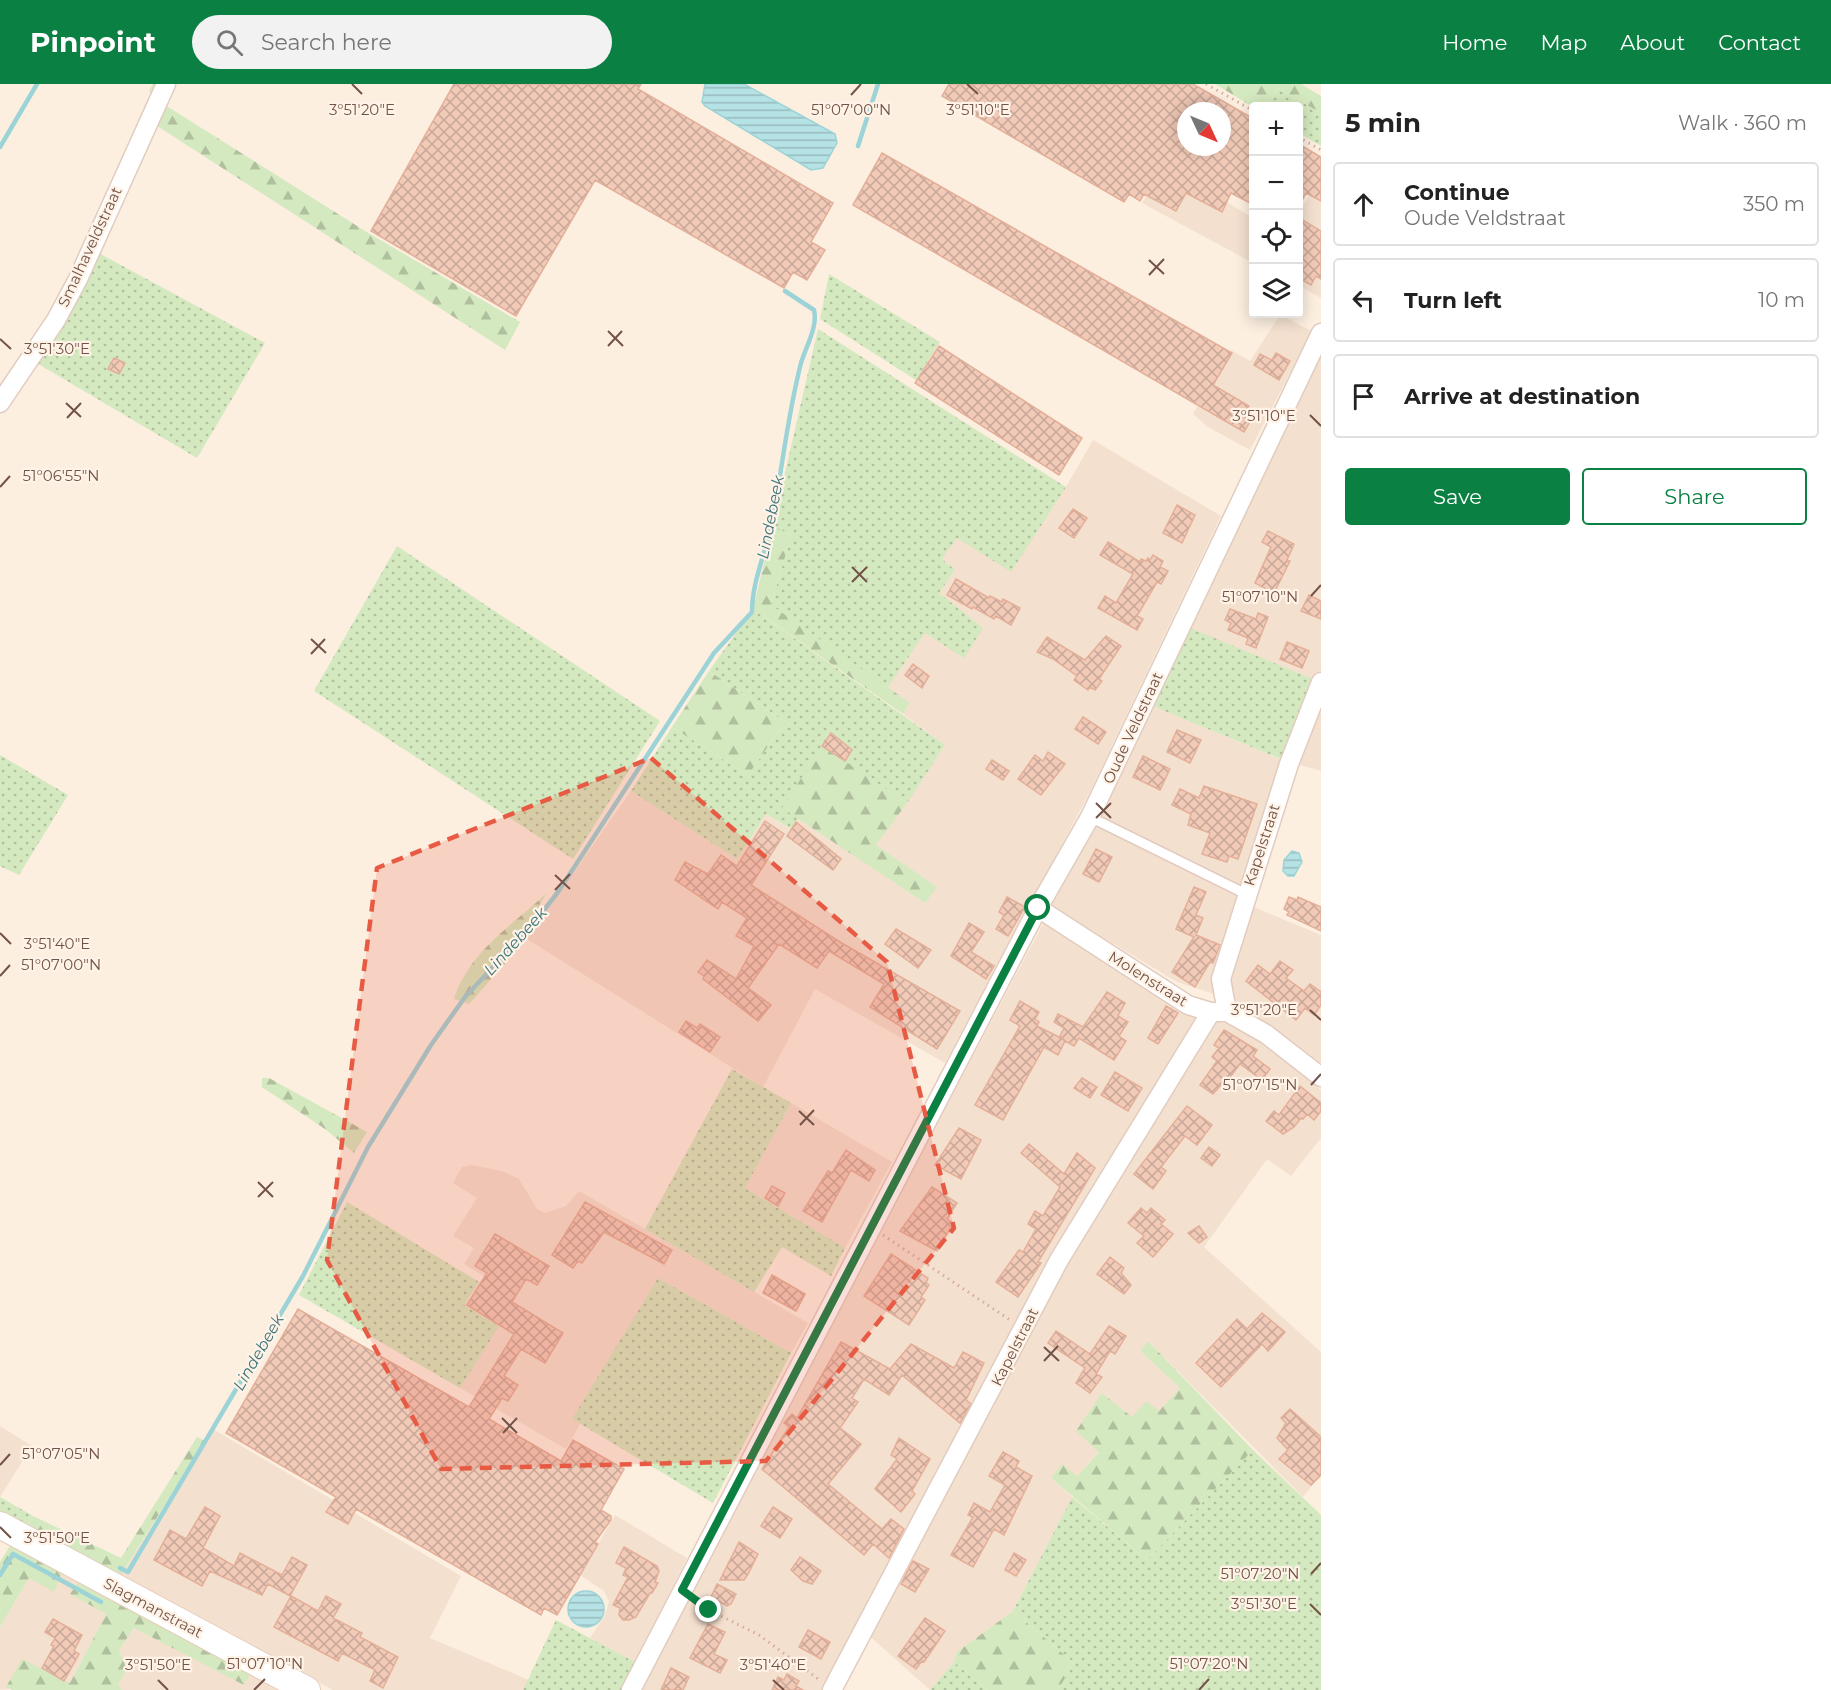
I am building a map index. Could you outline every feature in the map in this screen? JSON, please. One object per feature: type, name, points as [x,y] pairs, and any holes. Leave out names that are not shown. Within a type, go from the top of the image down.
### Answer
[{"type":"main road","name":"Slagmanstraat","points":[[0,1526],[307,1690]]},
{"type":"street","name":"Smalhaveldstraat","points":[[0,403],[56,320],[78,279],[166,84]]},
{"type":"street","name":"Oude Veldstraat","points":[[631,1690],[1038,908],[1090,817],[1321,333]]},
{"type":"street","name":"Kapelstraat","points":[[832,1690],[1059,1260],[1219,1012],[1221,979],[1246,894],[1289,764],[1321,682]]},
{"type":"street","name":"Molenstraat","points":[[1038,908],[1188,1005],[1219,1012],[1266,1034],[1321,1077]]},
{"type":"lane","points":[[1090,817],[1246,894]]},
{"type":"path","points":[[1206,84],[1249,108]]},
{"type":"path","points":[[1303,139],[1321,150]]},
{"type":"path","points":[[871,1227],[1024,1330]]},
{"type":"path","points":[[682,1590],[709,1610],[759,1635],[832,1690]]},
{"type":"highlighted area","points":[[651,758],[887,962],[954,1228],[766,1461],[441,1469],[327,1260],[377,868]]},
{"type":"shaded area","points":[[1165,165],[1249,216],[1249,261],[1142,203]]},
{"type":"shaded area","points":[[1321,178],[1321,298],[1303,288],[1303,205]]},
{"type":"shaded area","points":[[1278,318],[1286,318],[1312,331],[1250,450],[1208,427],[1193,414],[1231,350],[1250,361]]},
{"type":"shaded area","points":[[1321,355],[1321,771],[1283,760],[1214,976],[1214,994],[1177,982],[1051,906],[1150,705],[1282,760],[1188,627]]},
{"type":"shaded area","points":[[1093,440],[1221,516],[1090,792],[945,1063],[815,989],[763,1087],[527,939],[631,791],[737,859],[766,814],[790,829],[798,818],[925,903],[936,887],[876,845],[945,745],[903,714],[910,703],[887,689],[925,633],[982,628],[939,593],[955,570],[942,559],[957,538],[1066,487]]},
{"type":"shaded area","points":[[1254,907],[1321,935],[1321,1067],[1244,1012],[1232,998],[1230,978]]},
{"type":"shaded area","points":[[1044,922],[1215,1020],[1245,1031],[1321,1090],[1321,1138],[1291,1176],[1267,1159],[1204,1247],[1321,1352],[1321,1475],[1303,1497],[1148,1341],[1140,1351],[1180,1388],[1159,1411],[1132,1417],[1102,1393],[1099,1451],[1077,1476],[1051,1478],[1072,1497],[1013,1611],[957,1652],[954,1662],[930,1690],[866,1633],[838,1690],[637,1690]]},
{"type":"shaded area","points":[[791,1103],[892,1162],[845,1248],[745,1188]]},
{"type":"shaded area","points":[[471,1165],[502,1171],[519,1179],[537,1209],[545,1213],[566,1206],[579,1191],[808,1323],[791,1353],[658,1278],[573,1419],[580,1424],[566,1449],[460,1388],[499,1326],[464,1305],[479,1282],[487,1278],[464,1264],[474,1248],[453,1236],[477,1198],[453,1183],[462,1167]]},
{"type":"shaded area","points":[[0,1426],[32,1446],[0,1497]]},
{"type":"shaded area","points":[[213,1429],[461,1576],[430,1638],[529,1680],[523,1690],[333,1690],[120,1576]]},
{"type":"shaded area","points":[[615,1515],[687,1558],[635,1662],[590,1638],[605,1615],[609,1601],[604,1591],[580,1575]]},
{"type":"shaded area","points":[[63,1571],[80,1580],[71,1594],[106,1614],[70,1683],[0,1690],[0,1627],[29,1578]]},
{"type":"shaded area","points":[[134,1628],[244,1684],[252,1670],[288,1690],[122,1690],[118,1685],[127,1670],[119,1650]]},
{"type":"green space","points":[[153,84],[174,84],[165,105],[365,231],[520,322],[505,350],[151,122],[163,98],[149,91]]},
{"type":"green space","points":[[1215,84],[1301,84],[1321,96],[1321,113],[1278,88],[1269,102],[1249,102],[1249,105]]},
{"type":"green space","points":[[1278,88],[1302,102],[1269,102]]},
{"type":"green space","points":[[1303,103],[1321,113],[1321,146],[1303,135]]},
{"type":"green space","points":[[95,251],[265,343],[197,458],[35,362]]},
{"type":"green space","points":[[829,274],[940,342],[916,380],[820,319]]},
{"type":"green space","points":[[818,329],[1066,487],[1011,572],[957,538],[942,559],[955,570],[939,593],[983,628],[964,658],[925,633],[887,689],[771,605],[791,536],[773,525]]},
{"type":"green space","points":[[773,525],[791,536],[771,605],[910,703],[903,714],[753,609]]},
{"type":"green space","points":[[397,546],[660,721],[573,859],[314,691]]},
{"type":"green space","points":[[753,609],[945,745],[907,803],[822,747],[783,808],[798,818],[791,829],[766,814],[737,859],[631,791],[672,727],[748,775],[785,722],[709,671]]},
{"type":"green space","points":[[1188,627],[1315,680],[1283,760],[1150,705]]},
{"type":"green space","points":[[709,671],[785,722],[748,775],[672,727]]},
{"type":"green space","points":[[822,746],[907,803],[876,845],[937,887],[925,903],[782,808]]},
{"type":"green space","points":[[0,755],[68,795],[19,875],[0,866]]},
{"type":"green space","points":[[546,894],[530,922],[535,927],[527,939],[469,1004],[454,999],[461,982],[480,954]]},
{"type":"green space","points":[[732,1069],[791,1103],[745,1188],[845,1248],[831,1276],[782,1247],[754,1292],[645,1229]]},
{"type":"green space","points":[[262,1078],[269,1078],[367,1132],[354,1153],[325,1129],[262,1087]]},
{"type":"green space","points":[[347,1202],[479,1282],[464,1305],[499,1326],[460,1388],[299,1295]]},
{"type":"green space","points":[[658,1278],[791,1353],[713,1503],[572,1419]]},
{"type":"green space","points":[[1148,1341],[1253,1450],[1147,1560],[1051,1478],[1062,1464],[1077,1476],[1099,1452],[1076,1431],[1102,1393],[1132,1417],[1146,1401],[1159,1411],[1180,1388],[1140,1351]]},
{"type":"green space","points":[[197,1437],[205,1441],[120,1576],[27,1527],[33,1516],[121,1558]]},
{"type":"green space","points":[[1253,1450],[1321,1515],[1321,1690],[1058,1690],[1074,1663],[1013,1611],[1072,1497],[1147,1560]]},
{"type":"green space","points":[[0,1497],[33,1516],[27,1527],[0,1511]]},
{"type":"green space","points":[[11,1544],[63,1571],[54,1592],[29,1578],[0,1627],[0,1562]]},
{"type":"green space","points":[[80,1580],[252,1670],[244,1685],[134,1628],[119,1650],[127,1670],[118,1685],[122,1690],[12,1690],[6,1687],[22,1659],[70,1683],[106,1614],[70,1594]]},
{"type":"green space","points":[[1013,1611],[1074,1663],[1058,1690],[987,1690],[954,1662],[957,1652]]},
{"type":"green space","points":[[556,1620],[635,1662],[621,1690],[523,1690]]},
{"type":"green space","points":[[954,1662],[987,1690],[930,1690]]},
{"type":"water","points":[[705,84],[744,84],[835,134],[837,143],[823,168],[811,170],[705,106],[702,102]]},
{"type":"water","points":[[1292,851],[1299,853],[1302,862],[1294,876],[1288,876],[1283,871],[1284,860]]},
{"type":"water","points":[[586,1591],[599,1596],[604,1609],[599,1622],[586,1627],[573,1622],[568,1609],[573,1596]]},
{"type":"building","points":[[454,84],[641,84],[638,89],[833,203],[811,242],[825,250],[807,280],[793,272],[784,288],[595,180],[516,316],[371,231]]},
{"type":"building","points":[[949,84],[1193,84],[1224,102],[1177,102],[1177,156],[1231,156],[1231,106],[1249,116],[1249,202],[1231,193],[1222,212],[1186,193],[1176,211],[1144,194],[1140,201],[1129,194],[1124,202],[942,96]]},
{"type":"building","points":[[1303,146],[1321,157],[1321,201],[1306,193],[1303,199]]},
{"type":"building","points":[[882,153],[1232,353],[1213,385],[1249,406],[1244,414],[1252,418],[1244,432],[853,205]]},
{"type":"building","points":[[1303,220],[1321,231],[1321,279],[1316,276],[1311,285],[1303,280]]},
{"type":"building","points":[[939,346],[1082,438],[1059,475],[915,383]]},
{"type":"building","points":[[1276,353],[1290,361],[1279,380],[1254,365],[1260,354],[1272,360]]},
{"type":"building","points":[[114,358],[125,363],[119,374],[108,369]]},
{"type":"building","points":[[1177,505],[1195,515],[1182,543],[1163,533]]},
{"type":"building","points":[[1073,509],[1087,518],[1074,538],[1059,528]]},
{"type":"building","points":[[1268,531],[1294,544],[1287,560],[1290,561],[1274,593],[1255,583],[1271,547],[1262,542]]},
{"type":"building","points":[[1108,542],[1140,562],[1141,559],[1150,560],[1153,555],[1163,561],[1160,567],[1168,571],[1161,584],[1157,582],[1137,616],[1143,619],[1137,630],[1098,608],[1105,596],[1116,603],[1133,574],[1100,555]]},
{"type":"building","points":[[956,579],[989,598],[990,596],[1002,602],[1003,599],[1020,608],[1011,625],[996,616],[994,619],[973,607],[972,609],[947,595]]},
{"type":"building","points":[[1309,595],[1321,601],[1321,619],[1301,611]]},
{"type":"building","points":[[1230,609],[1256,619],[1258,613],[1268,617],[1256,648],[1246,644],[1248,638],[1228,630],[1231,623],[1225,620]]},
{"type":"building","points":[[1106,636],[1121,646],[1099,679],[1102,681],[1095,690],[1090,687],[1088,690],[1074,680],[1077,676],[1053,659],[1037,652],[1047,637],[1085,660]]},
{"type":"building","points":[[1287,642],[1309,651],[1302,668],[1280,659]]},
{"type":"building","points":[[913,664],[929,676],[922,688],[905,675]]},
{"type":"building","points":[[1083,717],[1106,732],[1098,744],[1075,729]]},
{"type":"building","points":[[1177,730],[1201,740],[1190,763],[1167,752]]},
{"type":"building","points":[[831,733],[852,750],[845,761],[822,746]]},
{"type":"building","points":[[1048,752],[1065,764],[1041,795],[1018,779],[1035,755],[1043,761]]},
{"type":"building","points":[[1143,756],[1170,769],[1160,790],[1133,777]]},
{"type":"building","points":[[992,760],[1009,771],[1003,780],[986,769]]},
{"type":"building","points":[[1204,786],[1257,804],[1238,859],[1229,856],[1227,862],[1202,854],[1210,833],[1188,825],[1191,814],[1172,805],[1180,789],[1199,798]]},
{"type":"building","points":[[765,821],[784,834],[751,885],[840,942],[960,1011],[937,1049],[870,1007],[884,984],[829,951],[817,968],[779,944],[748,988],[771,1005],[758,1021],[703,979],[704,976],[698,972],[707,960],[736,979],[754,946],[736,936],[747,918],[722,902],[718,909],[675,880],[685,862],[708,874],[721,855],[737,866]]},
{"type":"building","points":[[796,822],[841,859],[833,870],[787,836]]},
{"type":"building","points":[[1096,849],[1112,857],[1099,882],[1083,874]]},
{"type":"building","points":[[1194,887],[1206,892],[1196,915],[1203,918],[1196,935],[1220,945],[1213,963],[1210,962],[1195,987],[1172,972],[1194,937],[1176,929]]},
{"type":"building","points":[[1007,897],[1025,907],[1008,936],[996,929],[1004,915],[999,912]]},
{"type":"building","points":[[1289,897],[1297,900],[1298,897],[1321,907],[1321,931],[1287,915],[1289,912],[1284,909]]},
{"type":"building","points":[[969,923],[984,932],[971,952],[994,966],[986,979],[951,956]]},
{"type":"building","points":[[896,929],[931,950],[918,968],[885,944]]},
{"type":"building","points":[[1280,961],[1293,970],[1286,978],[1304,991],[1310,984],[1321,992],[1321,1005],[1314,1015],[1305,1008],[1296,1020],[1246,981],[1258,965],[1270,974]]},
{"type":"building","points":[[1107,992],[1125,1003],[1118,1016],[1128,1022],[1119,1036],[1126,1041],[1114,1060],[1079,1038],[1074,1046],[1065,1041],[1058,1055],[1044,1047],[1003,1120],[975,1105],[1020,1026],[1010,1020],[1020,1001],[1039,1012],[1035,1019],[1039,1022],[1037,1026],[1059,1037],[1064,1028],[1054,1022],[1058,1014],[1083,1027]]},
{"type":"building","points":[[1166,1006],[1178,1013],[1158,1044],[1148,1038]]},
{"type":"building","points":[[686,1021],[697,1028],[700,1024],[720,1037],[710,1052],[679,1032]]},
{"type":"building","points":[[1224,1030],[1257,1050],[1253,1056],[1270,1069],[1262,1080],[1240,1064],[1224,1085],[1222,1084],[1213,1094],[1200,1085],[1217,1061],[1212,1057],[1219,1048],[1214,1045]]},
{"type":"building","points":[[1115,1072],[1142,1088],[1128,1111],[1101,1095]]},
{"type":"building","points":[[1082,1078],[1097,1087],[1090,1098],[1074,1088]]},
{"type":"building","points":[[1300,1086],[1321,1103],[1321,1111],[1314,1120],[1307,1114],[1283,1134],[1266,1121],[1274,1111],[1279,1115]]},
{"type":"building","points":[[1187,1106],[1212,1125],[1197,1145],[1185,1136],[1161,1167],[1166,1171],[1153,1189],[1134,1174]]},
{"type":"building","points":[[959,1128],[981,1140],[961,1179],[935,1165]]},
{"type":"building","points":[[1029,1144],[1064,1174],[1077,1153],[1095,1168],[1038,1262],[1041,1263],[1018,1297],[996,1282],[1019,1250],[1023,1252],[1036,1229],[1028,1224],[1035,1211],[1043,1216],[1060,1187],[1021,1153]]},
{"type":"building","points":[[1209,1147],[1220,1155],[1212,1166],[1201,1158]]},
{"type":"building","points":[[846,1150],[875,1170],[869,1181],[851,1170],[822,1222],[803,1211],[828,1171],[832,1173]]},
{"type":"building","points":[[772,1186],[785,1193],[778,1206],[765,1198]]},
{"type":"building","points":[[932,1187],[957,1203],[947,1219],[953,1223],[937,1251],[900,1231]]},
{"type":"building","points":[[585,1202],[672,1250],[664,1264],[604,1232],[582,1263],[578,1261],[573,1268],[552,1255]]},
{"type":"building","points":[[1141,1208],[1147,1213],[1151,1208],[1165,1220],[1161,1224],[1173,1234],[1153,1257],[1137,1243],[1144,1236],[1128,1223]]},
{"type":"building","points":[[1199,1226],[1207,1237],[1199,1243],[1188,1233]]},
{"type":"building","points":[[495,1234],[549,1266],[537,1285],[526,1279],[512,1302],[563,1333],[545,1363],[521,1349],[504,1376],[518,1385],[508,1401],[502,1398],[489,1419],[561,1461],[573,1440],[624,1469],[601,1510],[611,1516],[611,1520],[595,1542],[598,1544],[557,1615],[544,1608],[541,1615],[356,1509],[348,1524],[326,1512],[336,1497],[226,1433],[298,1309],[469,1407],[514,1334],[467,1305],[487,1273],[475,1266]]},
{"type":"building","points":[[891,1254],[928,1278],[926,1283],[929,1285],[921,1297],[925,1300],[909,1325],[864,1296]]},
{"type":"building","points":[[1110,1257],[1124,1268],[1121,1273],[1131,1285],[1124,1294],[1097,1274]]},
{"type":"building","points":[[772,1275],[805,1294],[796,1311],[763,1293]]},
{"type":"building","points":[[1262,1313],[1285,1332],[1268,1351],[1262,1344],[1221,1387],[1196,1363],[1237,1319],[1247,1329]]},
{"type":"building","points":[[1109,1326],[1126,1336],[1115,1354],[1110,1351],[1096,1374],[1102,1377],[1090,1393],[1076,1383],[1085,1368],[1048,1343],[1056,1331],[1090,1354]]},
{"type":"building","points":[[841,1342],[890,1369],[911,1344],[954,1368],[963,1352],[984,1363],[966,1400],[971,1404],[960,1423],[902,1375],[889,1395],[864,1379],[852,1398],[858,1402],[840,1428],[861,1444],[828,1484],[882,1529],[891,1519],[904,1529],[889,1558],[873,1544],[864,1555],[762,1469],[789,1427],[784,1423],[792,1414],[797,1418]]},
{"type":"building","points":[[1290,1409],[1321,1437],[1321,1475],[1311,1485],[1279,1459],[1288,1450],[1277,1438],[1286,1423],[1281,1418]]},
{"type":"building","points":[[899,1438],[930,1459],[912,1491],[915,1494],[901,1512],[875,1489],[897,1459],[891,1455]]},
{"type":"building","points":[[1003,1452],[1019,1461],[1016,1467],[1032,1476],[1004,1535],[994,1529],[973,1567],[951,1555],[973,1517],[968,1515],[974,1503],[990,1512],[1005,1485],[989,1476]]},
{"type":"building","points":[[205,1507],[220,1516],[203,1548],[234,1566],[240,1553],[282,1575],[292,1557],[307,1565],[290,1596],[268,1584],[262,1595],[210,1571],[202,1586],[154,1560],[170,1530],[186,1539]]},
{"type":"building","points":[[773,1507],[792,1519],[780,1538],[761,1526]]},
{"type":"building","points":[[739,1542],[758,1554],[748,1574],[744,1580],[720,1580]]},
{"type":"building","points":[[624,1547],[657,1566],[659,1571],[655,1582],[658,1583],[652,1593],[636,1617],[629,1620],[623,1620],[619,1615],[620,1608],[613,1605],[628,1577],[623,1575],[626,1568],[616,1563]]},
{"type":"building","points":[[1014,1553],[1026,1560],[1016,1576],[1005,1570]]},
{"type":"building","points":[[800,1557],[821,1571],[812,1584],[803,1581],[791,1570]]},
{"type":"building","points":[[913,1561],[929,1569],[915,1592],[901,1584]]},
{"type":"building","points":[[717,1584],[736,1594],[731,1604],[727,1606],[711,1597]]},
{"type":"building","points":[[291,1596],[318,1611],[326,1596],[341,1604],[333,1618],[362,1633],[360,1637],[398,1657],[383,1688],[370,1681],[375,1670],[342,1653],[338,1661],[274,1627]]},
{"type":"building","points":[[925,1618],[945,1631],[924,1662],[922,1661],[916,1669],[898,1656]]},
{"type":"building","points":[[53,1619],[82,1635],[74,1651],[79,1654],[64,1681],[42,1668],[54,1646],[51,1645],[55,1638],[45,1632]]},
{"type":"building","points":[[708,1624],[725,1632],[714,1654],[727,1660],[720,1673],[690,1658]]},
{"type":"building","points":[[808,1630],[830,1642],[821,1659],[799,1647]]},
{"type":"building","points":[[671,1668],[689,1677],[683,1690],[661,1690]]},
{"type":"building","points":[[787,1674],[799,1681],[796,1686],[803,1690],[772,1690],[778,1677],[784,1680]]},
{"type":"waterway","points":[[0,147],[37,84]]},
{"type":"waterway","name":"Lindebeek","points":[[858,146],[878,84]]},
{"type":"waterway","name":"Lindebeek","points":[[120,1568],[128,1572],[303,1276],[368,1147],[431,1045],[465,997],[534,923],[558,892],[714,653],[752,612],[756,579],[771,526],[796,383],[815,316],[814,310],[785,291]]},
{"type":"waterway","name":"Lindebeek","points":[[0,1575],[13,1554],[101,1602]]},
{"type":"route","points":[[709,1610],[682,1590],[1038,908]]}]
